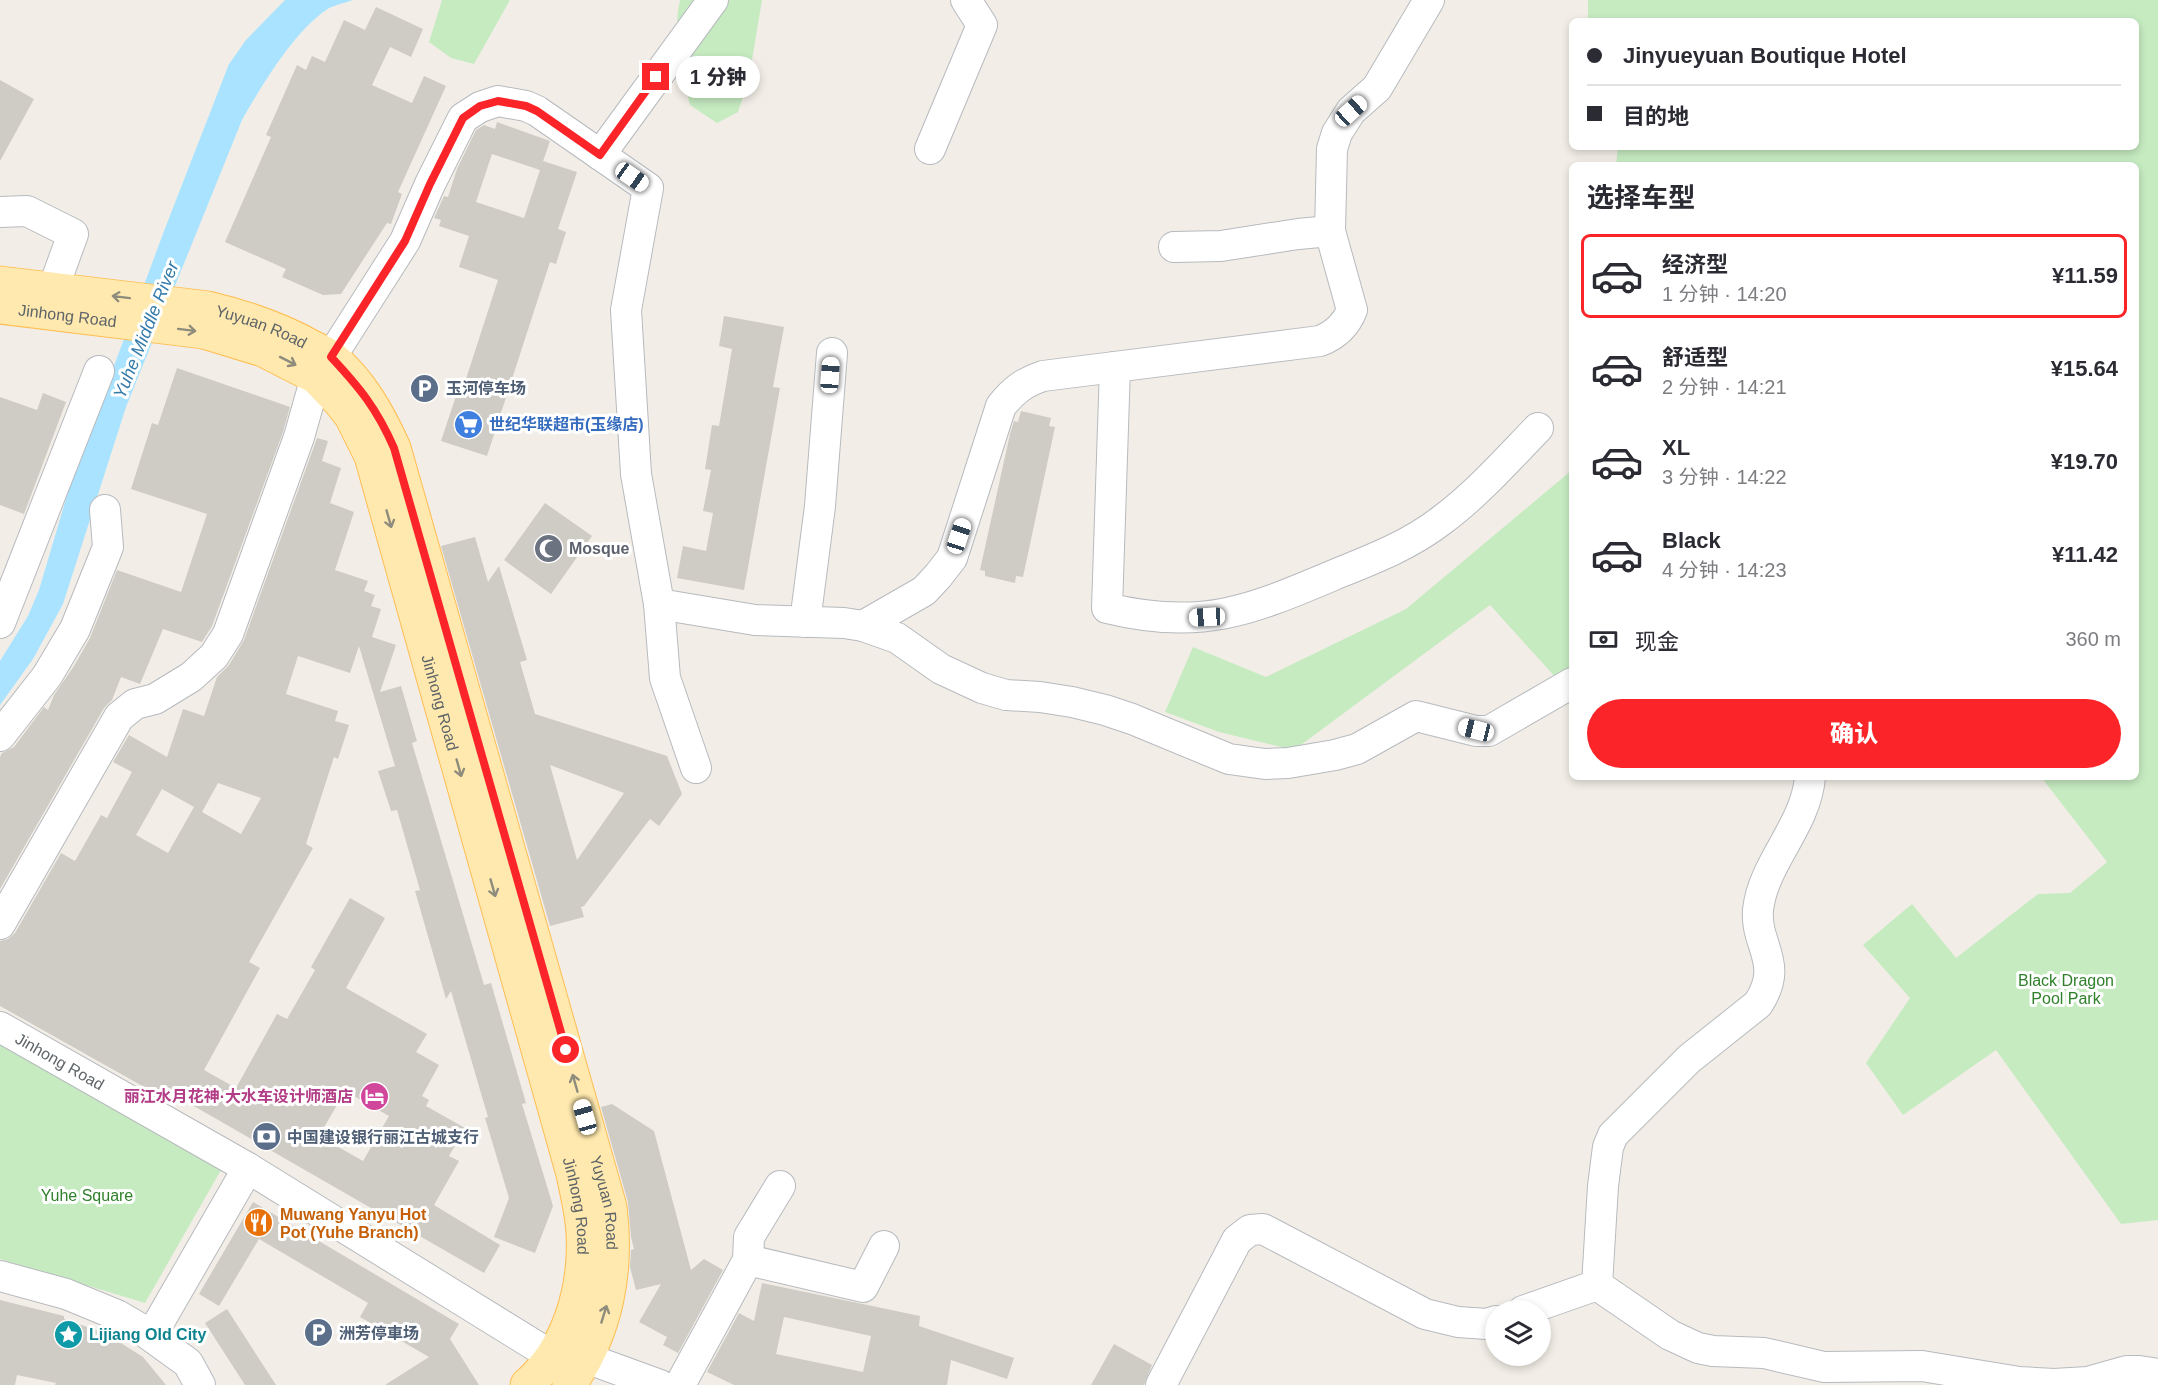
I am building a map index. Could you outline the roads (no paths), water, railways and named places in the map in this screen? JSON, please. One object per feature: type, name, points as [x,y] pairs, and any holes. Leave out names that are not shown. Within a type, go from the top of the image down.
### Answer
[{"type":"main road","points":[[0,283],[49,301]]},
{"type":"main road","name":"Jinhong Road","points":[[0,307],[49,301],[204,332],[237,328],[272,354],[323,367],[371,456],[573,1174],[583,1232],[582,1272],[573,1313],[552,1356],[527,1385]]},
{"type":"main road","name":"Yuyuan Road","points":[[323,367],[359,387],[371,403],[394,448],[610,1207],[613,1230],[612,1276],[601,1323],[577,1372]]},
{"type":"street","points":[[600,155],[712,0]]},
{"type":"street","points":[[930,149],[982,25],[966,0]]},
{"type":"street","points":[[863,626],[924,591],[952,558],[1001,406],[1008,397],[1029,381],[1043,376],[1320,341],[1329,338],[1342,328],[1352,310],[1330,231],[1332,149],[1337,133],[1351,111],[1377,88],[1429,0]]},
{"type":"street","points":[[0,924],[119,717],[135,704],[155,699],[191,677],[203,668],[222,646],[323,367],[405,241],[463,118],[480,106],[498,101],[526,106],[537,111],[648,188],[626,310],[636,474],[660,604],[665,678],[696,768]]},
{"type":"street","points":[[0,213],[27,211],[73,234],[49,301]]},
{"type":"street","points":[[1174,248],[1221,246],[1330,231]]},
{"type":"street","points":[[805,622],[820,506],[832,353]]},
{"type":"street","points":[[1114,367],[1107,608],[1140,615],[1182,619],[1249,609],[1401,547],[1460,506],[1538,428]]},
{"type":"street","points":[[0,623],[99,370]]},
{"type":"street","points":[[0,736],[47,676],[75,629],[108,547],[105,510]]},
{"type":"street","points":[[660,604],[755,620],[844,623],[863,626],[897,638],[941,669],[982,688],[1006,694],[1072,702],[1105,710],[1229,759],[1265,764],[1311,760],[1357,749],[1416,716],[1489,731],[1569,685]]},
{"type":"street","points":[[1597,1285],[1603,1186],[1608,1147],[1617,1130],[1681,1066],[1758,1004],[1766,993],[1769,961],[1760,931],[1758,911],[1764,886],[1805,804],[1809,780]]},
{"type":"street","name":"Jinhong Road","points":[[0,1027],[248,1168],[552,1356]]},
{"type":"street","points":[[151,1336],[248,1168]]},
{"type":"street","points":[[680,1385],[748,1260],[749,1237],[780,1186]]},
{"type":"street","points":[[1161,1385],[1237,1240],[1250,1230],[1263,1229],[1425,1314],[1458,1322],[1485,1324]]},
{"type":"street","points":[[748,1260],[862,1287],[884,1246]]},
{"type":"street","points":[[0,1276],[66,1294],[117,1315],[188,1363],[200,1385]]},
{"type":"street","points":[[1551,1301],[1597,1285]]},
{"type":"street","points":[[1597,1285],[1670,1335],[1698,1348],[1764,1353],[1824,1367],[1922,1365],[2019,1382],[2054,1384],[2088,1382],[2127,1371],[2158,1374]]},
{"type":"street","points":[[577,1372],[660,1385]]},
{"type":"water","name":"Yuhe Middle River","points":[[285,0],[353,0],[326,10],[302,32],[269,76],[242,120],[126,407],[63,604],[33,659],[0,705],[0,661],[28,616],[39,590],[71,482],[229,64],[246,40]]},
{"type":"place","name":"玉河停车场","points":[[425,388]]},
{"type":"place","name":"世纪华联超市(玉缘店)","points":[[468,424]]},
{"type":"place","name":"Mosque","points":[[548,548]]},
{"type":"place","name":"丽江水月花神·大水车设计师酒店","points":[[374,1096]]},
{"type":"place","name":"中国建设银行丽江古城支行","points":[[266,1137]]},
{"type":"place","name":"Muwang Yanyu Hot Pot (Yuhe Branch)","points":[[259,1223]]},
{"type":"place","name":"洲芳停車场","points":[[318,1333]]},
{"type":"place","name":"Lijiang Old City","points":[[68,1334]]},
{"type":"park label","name":"Black Dragon Pool Park","points":[[2066,989]]},
{"type":"park label","name":"Yuhe Square","points":[[87,1195]]}]
